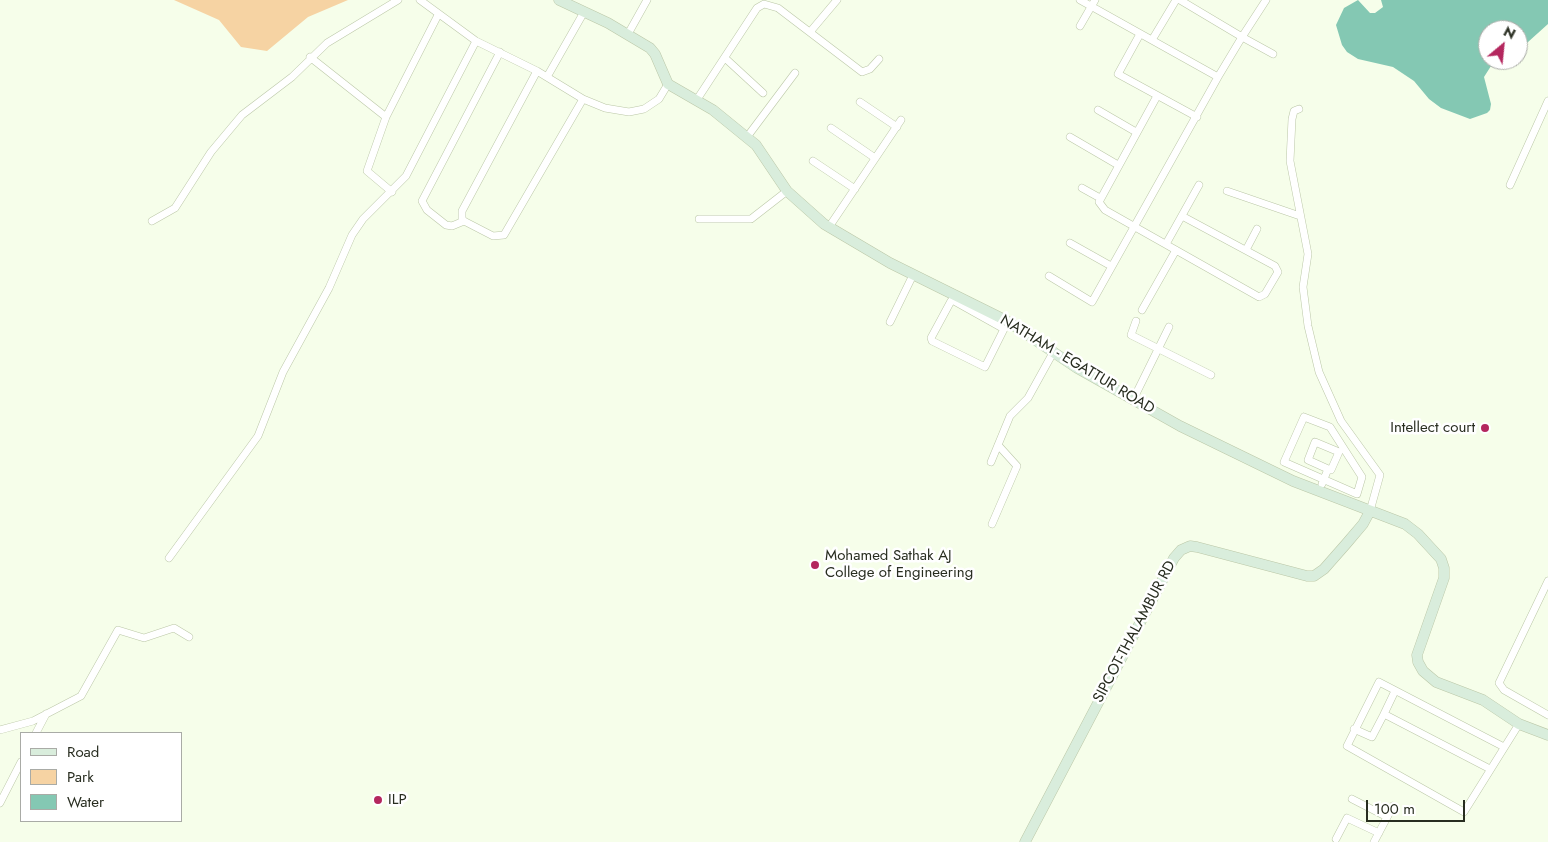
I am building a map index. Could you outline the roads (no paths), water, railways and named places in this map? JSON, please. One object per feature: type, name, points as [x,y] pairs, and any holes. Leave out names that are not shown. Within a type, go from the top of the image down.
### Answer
[{"type":"street","points":[[152,221],[174,208],[226,132],[242,115],[292,77],[310,57],[337,35],[398,0]]},
{"type":"street","points":[[420,0],[438,16],[476,41],[537,71],[583,99],[605,108],[629,112],[644,110],[659,99],[668,84],[655,54],[650,48],[628,34],[559,0]]},
{"type":"street","points":[[628,34],[647,0]]},
{"type":"street","points":[[810,32],[837,0]]},
{"type":"street","points":[[1080,0],[1093,3],[1140,34],[1218,77]]},
{"type":"street","points":[[1152,40],[1176,0]]},
{"type":"street","points":[[1180,0],[1273,54]]},
{"type":"street","points":[[1049,276],[1092,302],[1218,77],[1266,0]]},
{"type":"street","points":[[1080,26],[1093,3]]},
{"type":"street","points":[[696,101],[757,8],[764,4],[778,8],[862,72],[870,69],[879,59]]},
{"type":"street","points":[[547,77],[584,12]]},
{"type":"street","points":[[392,192],[367,171],[386,117],[438,16]]},
{"type":"street","points":[[1140,34],[1118,74],[1197,117]]},
{"type":"street","points":[[169,558],[258,436],[284,372],[329,288],[352,235],[363,219],[406,176],[476,41]]},
{"type":"street","points":[[464,221],[452,226],[446,225],[427,210],[422,201],[500,52]]},
{"type":"street","points":[[310,57],[386,117]]},
{"type":"street","points":[[725,58],[763,93]]},
{"type":"street","points":[[537,71],[462,211],[462,219],[464,221],[493,236],[504,235],[583,99]]},
{"type":"street","points":[[747,137],[795,73]]},
{"type":"street","name":"NATHAM - EGATTUR ROAD","points":[[668,84],[713,110],[747,137],[756,145],[787,191],[829,227],[956,299],[1054,350],[1077,368],[1180,426],[1319,492],[1405,524],[1418,534],[1440,559],[1444,568],[1444,578],[1418,655],[1418,662],[1423,670],[1436,682],[1489,703],[1519,724],[1548,735]]},
{"type":"street","points":[[1156,96],[1099,202],[1105,210],[1134,227],[1259,297],[1262,296],[1278,270],[1276,266],[1182,216]]},
{"type":"street","points":[[1510,185],[1548,101]]},
{"type":"street","points":[[860,102],[897,127]]},
{"type":"street","name":"SIPCOT-THALAMBUR RD","points":[[1025,842],[1174,558],[1181,550],[1190,546],[1307,576],[1314,576],[1320,573],[1346,544],[1363,524],[1370,511],[1380,475],[1340,421],[1319,372],[1311,340],[1303,287],[1308,254],[1290,161],[1292,120],[1294,111],[1299,108]]},
{"type":"street","points":[[1098,110],[1136,132]]},
{"type":"street","points":[[829,227],[901,120]]},
{"type":"street","points":[[831,128],[876,158]]},
{"type":"street","points":[[1070,137],[1118,164]]},
{"type":"street","points":[[813,160],[855,189]]},
{"type":"street","points":[[1166,244],[1198,185]]},
{"type":"street","points":[[1082,188],[1100,198]]},
{"type":"street","points":[[699,219],[751,219],[787,191]]},
{"type":"street","points":[[1227,191],[1300,216]]},
{"type":"street","points":[[1246,250],[1257,229]]},
{"type":"street","points":[[1070,243],[1111,266]]},
{"type":"street","points":[[1142,310],[1176,250]]},
{"type":"street","points":[[890,322],[913,275]]},
{"type":"street","points":[[956,299],[951,301],[931,338],[932,341],[985,367],[1005,324]]},
{"type":"street","points":[[1136,321],[1131,335],[1211,375]]},
{"type":"street","points":[[1133,400],[1170,327]]},
{"type":"street","points":[[991,462],[1010,416],[1028,398],[1054,350]]},
{"type":"street","points":[[1304,417],[1330,427],[1362,477],[1357,494],[1324,481],[1284,462],[1304,417]]},
{"type":"street","points":[[1315,442],[1339,452],[1332,470],[1328,469],[1308,460],[1315,442]]},
{"type":"street","points":[[992,524],[1017,466],[998,445]]},
{"type":"street","points":[[1319,492],[1328,469]]},
{"type":"street","points":[[1548,581],[1499,683],[1504,690],[1548,715]]},
{"type":"street","points":[[0,730],[33,721],[81,696],[118,630],[144,638],[174,628],[189,637]]},
{"type":"street","points":[[1504,747],[1377,682],[1354,729],[1348,748],[1463,812],[1466,811],[1519,724]]},
{"type":"street","points":[[1354,729],[1372,737],[1395,691]]},
{"type":"street","points":[[37,732],[46,714]]},
{"type":"street","points":[[1384,714],[1490,769]]},
{"type":"street","points":[[0,803],[20,764]]},
{"type":"street","points":[[1352,799],[1387,817]]},
{"type":"street","points":[[1374,842],[1393,806]]},
{"type":"street","points":[[1336,839],[1347,818],[1379,833]]},
{"type":"water","points":[[1358,0],[1370,13],[1375,13],[1383,7],[1381,0],[1548,0],[1548,24],[1528,42],[1528,20],[1478,20],[1478,70],[1488,70],[1484,77],[1491,104],[1490,110],[1487,113],[1470,119],[1441,108],[1429,99],[1414,81],[1393,67],[1358,59],[1347,52],[1342,45],[1336,25],[1344,8]]},
{"type":"place","name":"Intellect court","points":[[1485,428]]},
{"type":"place","name":"Mohamed Sathak AJ College of Engineering","points":[[815,565]]},
{"type":"place","name":"ILP","points":[[378,800]]}]
